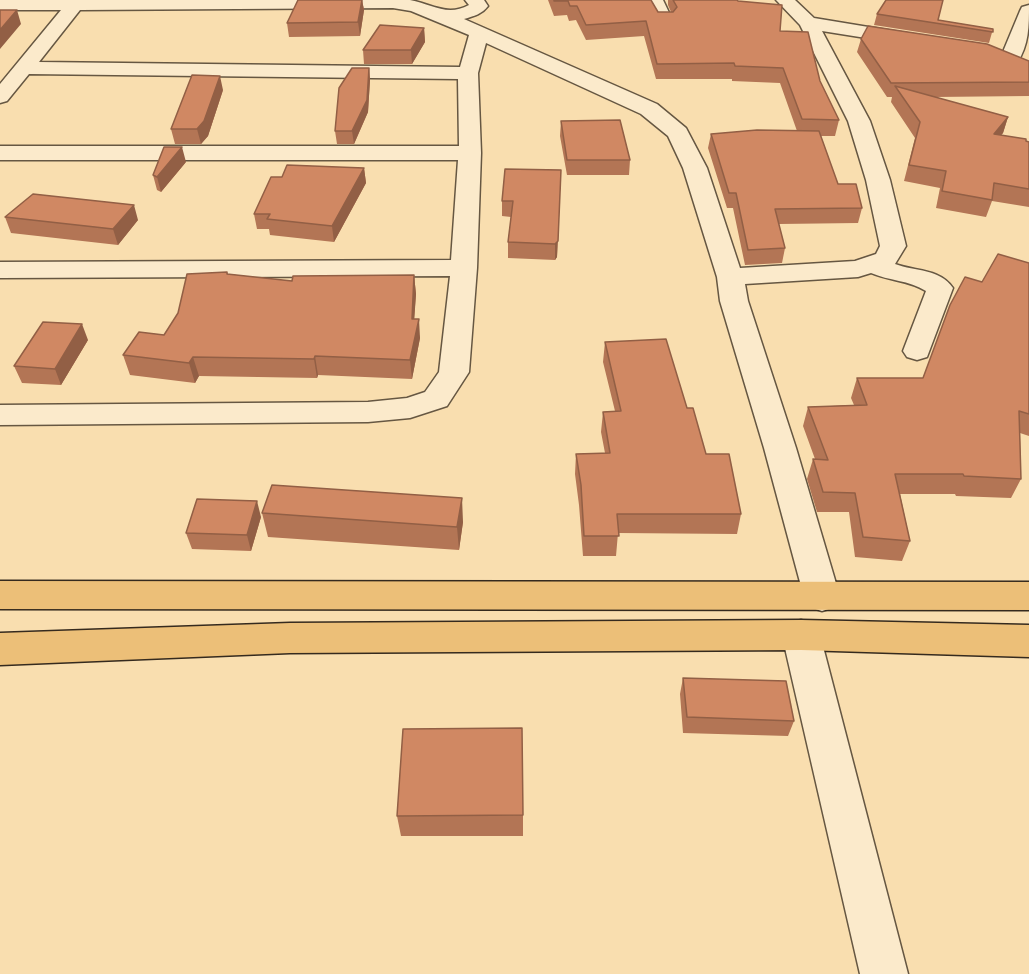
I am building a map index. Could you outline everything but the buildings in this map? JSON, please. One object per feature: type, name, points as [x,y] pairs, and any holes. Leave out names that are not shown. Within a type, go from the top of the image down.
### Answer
[{"type":"main road","points":[[0,595],[1029,596]]},
{"type":"main road","points":[[0,649],[290,638],[801,635],[1029,641]]},
{"type":"street","points":[[447,18],[472,11],[479,6],[474,0]]},
{"type":"street","points":[[654,0],[664,21]]},
{"type":"street","points":[[0,97],[77,2]]},
{"type":"street","points":[[0,5],[77,2],[393,2],[414,6],[447,18],[649,109],[678,133],[695,168],[730,277],[734,301],[780,448],[822,597]]},
{"type":"street","points":[[800,10],[931,42]]},
{"type":"street","points":[[730,277],[858,269],[886,259],[892,246],[878,180],[859,121],[800,10]]},
{"type":"street","points":[[1010,60],[1029,11]]},
{"type":"street","points":[[0,415],[368,412],[410,408],[436,399],[454,372],[464,268],[470,153],[468,73],[479,32]]},
{"type":"street","points":[[23,68],[468,73]]},
{"type":"street","points":[[0,153],[470,153]]},
{"type":"street","points":[[873,264],[893,273],[922,277],[940,288],[917,351]]},
{"type":"street","points":[[0,270],[464,268]]},
{"type":"street","points":[[801,635],[884,974]]}]
